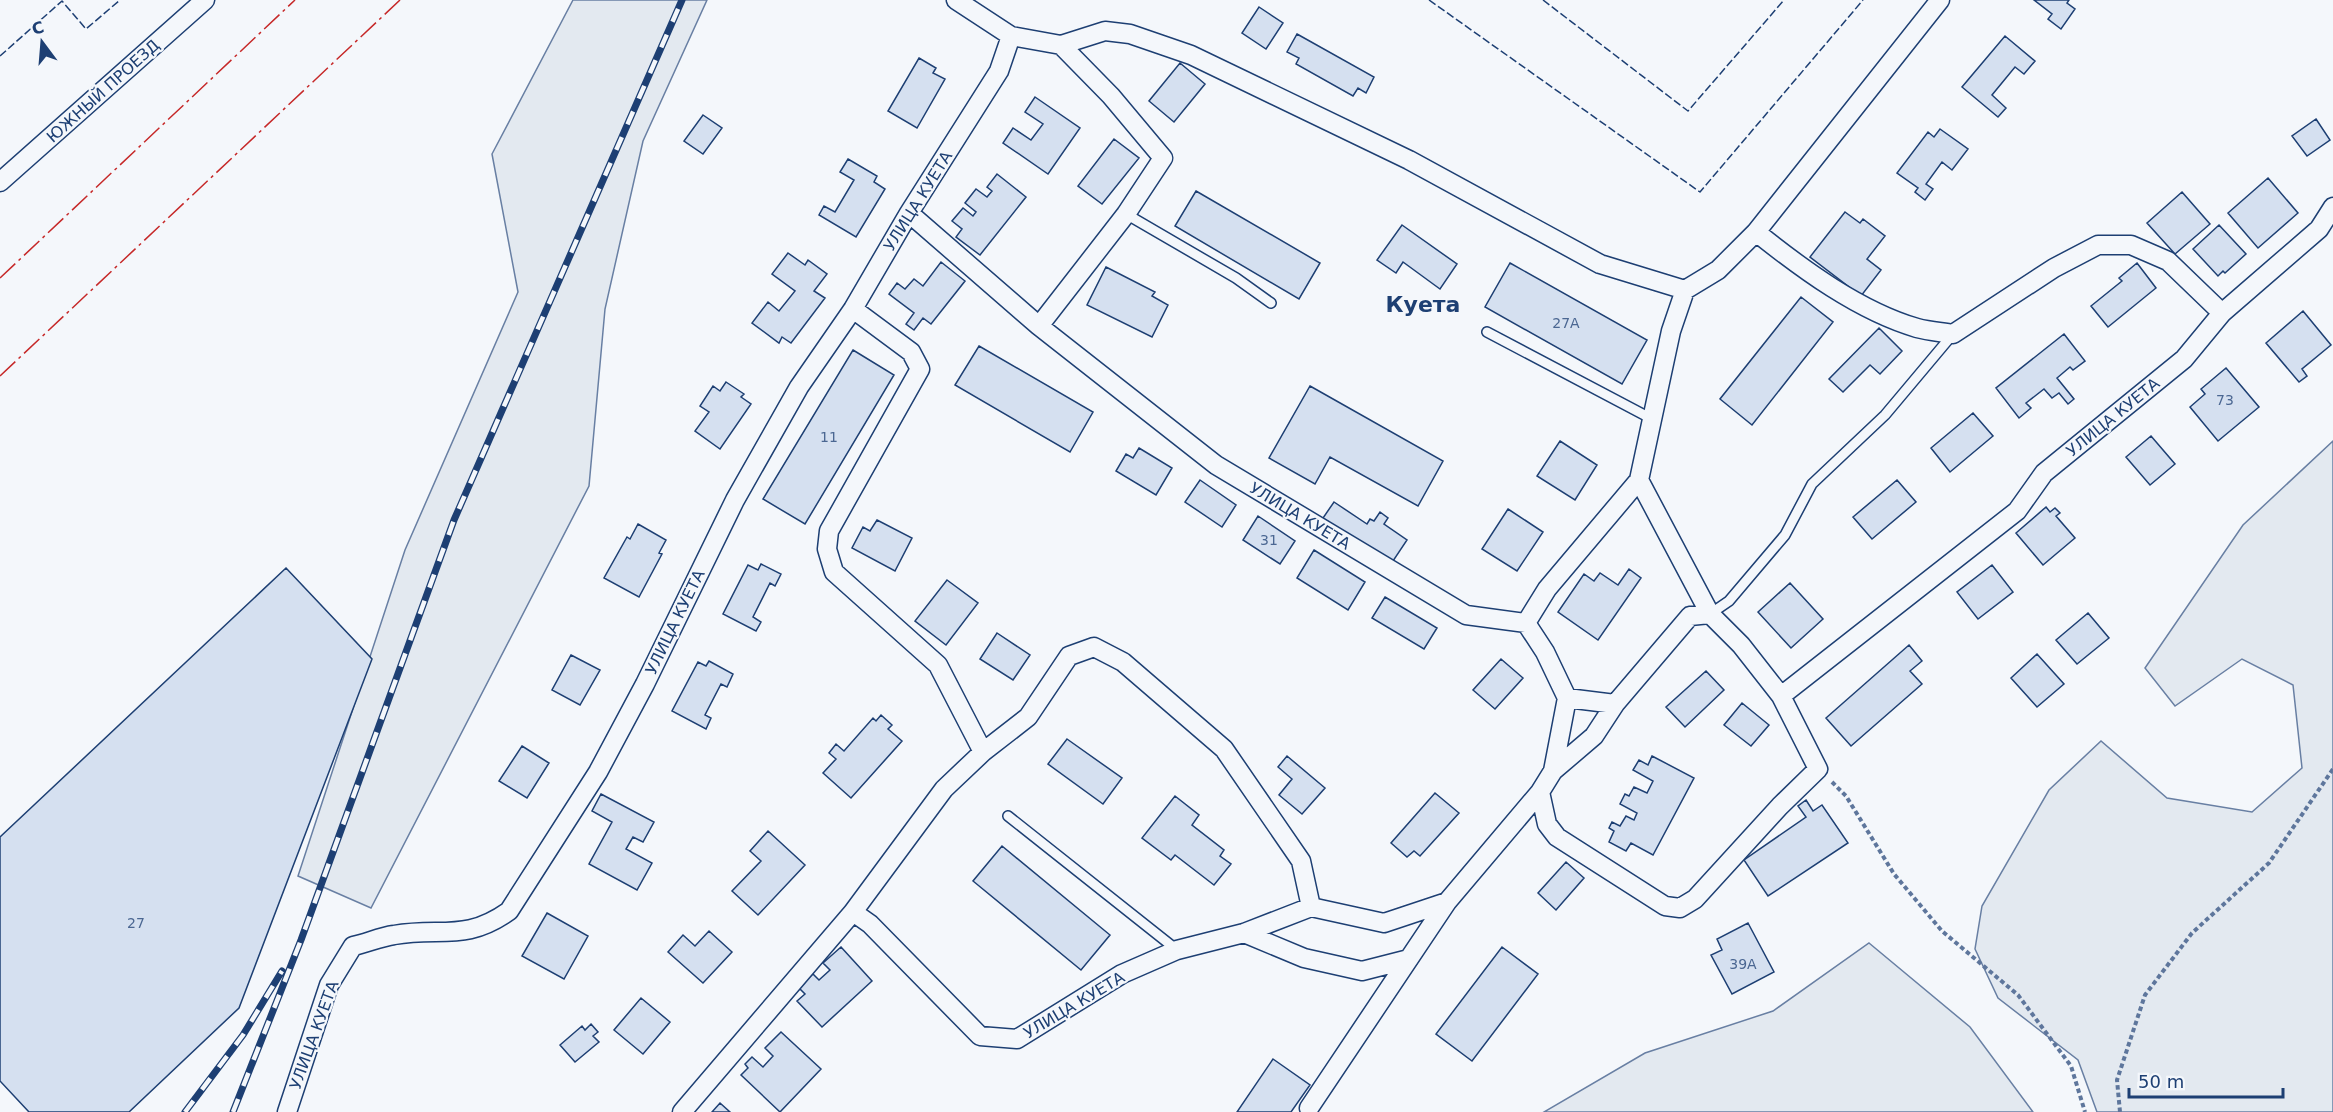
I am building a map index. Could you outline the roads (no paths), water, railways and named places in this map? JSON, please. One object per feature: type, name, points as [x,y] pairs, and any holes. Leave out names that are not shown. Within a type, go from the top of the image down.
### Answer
[{"type":"street","name":"ЮЖНЫЙ ПРОЕЗД","points":[[0,182],[205,0]]},
{"type":"street","points":[[956,0],[1011,36],[1061,45],[1105,31],[1130,34],[1191,56],[1409,160],[1600,264],[1685,291]]},
{"type":"street","points":[[1553,771],[1567,698],[1545,652],[1526,623],[1547,589],[1639,480],[1671,331],[1685,291],[1718,270],[1756,232],[1940,0]]},
{"type":"street","name":"УЛИЦА КУЕТА","points":[[286,1112],[329,985],[353,946],[393,935],[472,931],[490,924],[509,911],[598,772],[645,684],[735,500],[799,387],[853,309],[909,213],[999,71],[1011,36]]},
{"type":"street","points":[[1039,326],[1126,214],[1163,158],[1112,96],[1061,45]]},
{"type":"street","name":"УЛИЦА КУЕТА","points":[[1781,696],[2017,511],[2044,473],[2184,359],[2222,314],[2319,229],[2333,207]]},
{"type":"street","name":"УЛИЦА КУЕТА","points":[[909,213],[1039,326],[1216,465],[1466,615],[1526,623]]},
{"type":"street","points":[[1756,232],[1796,264],[1860,303],[1916,328],[1953,334],[2054,268],[2098,244],[2131,245],[2168,261],[2222,314]]},
{"type":"street","points":[[853,309],[910,352],[920,369],[829,531],[827,549],[834,572],[938,665],[983,752]]},
{"type":"street","points":[[1540,792],[1546,824],[1557,837],[1665,906],[1680,909],[1695,899],[1780,806],[1818,769],[1781,696],[1741,645],[1710,614],[1639,480]]},
{"type":"street","points":[[1309,1108],[1447,902],[1540,792],[1553,771],[1594,736],[1615,704],[1690,616],[1710,614]]},
{"type":"street","points":[[682,1112],[853,912],[944,789],[983,752],[1028,717],[1069,656],[1094,647],[1123,663],[1224,748],[1301,861],[1311,907],[1384,923],[1447,902]]},
{"type":"street","points":[[1567,698],[1615,704]]},
{"type":"street","name":"УЛИЦА КУЕТА","points":[[853,912],[870,924],[980,1036],[1017,1039],[1122,974],[1177,950],[1244,933],[1311,907]]},
{"type":"street","points":[[1244,933],[1304,957],[1362,970],[1409,959]]},
{"type":"lane","points":[[1126,214],[1236,278],[1271,303]]},
{"type":"lane","points":[[1487,332],[1652,419]]},
{"type":"lane","points":[[1710,614],[1729,601],[1785,535],[1812,484],[1885,415],[1953,334]]},
{"type":"lane","points":[[1008,816],[1177,950]]},
{"type":"railway","points":[[233,1112],[301,940],[454,520],[682,0]]},
{"type":"railway","points":[[185,1112],[243,1035],[282,971]]},
{"type":"district","name":"Куета","points":[[1423,304]]}]
